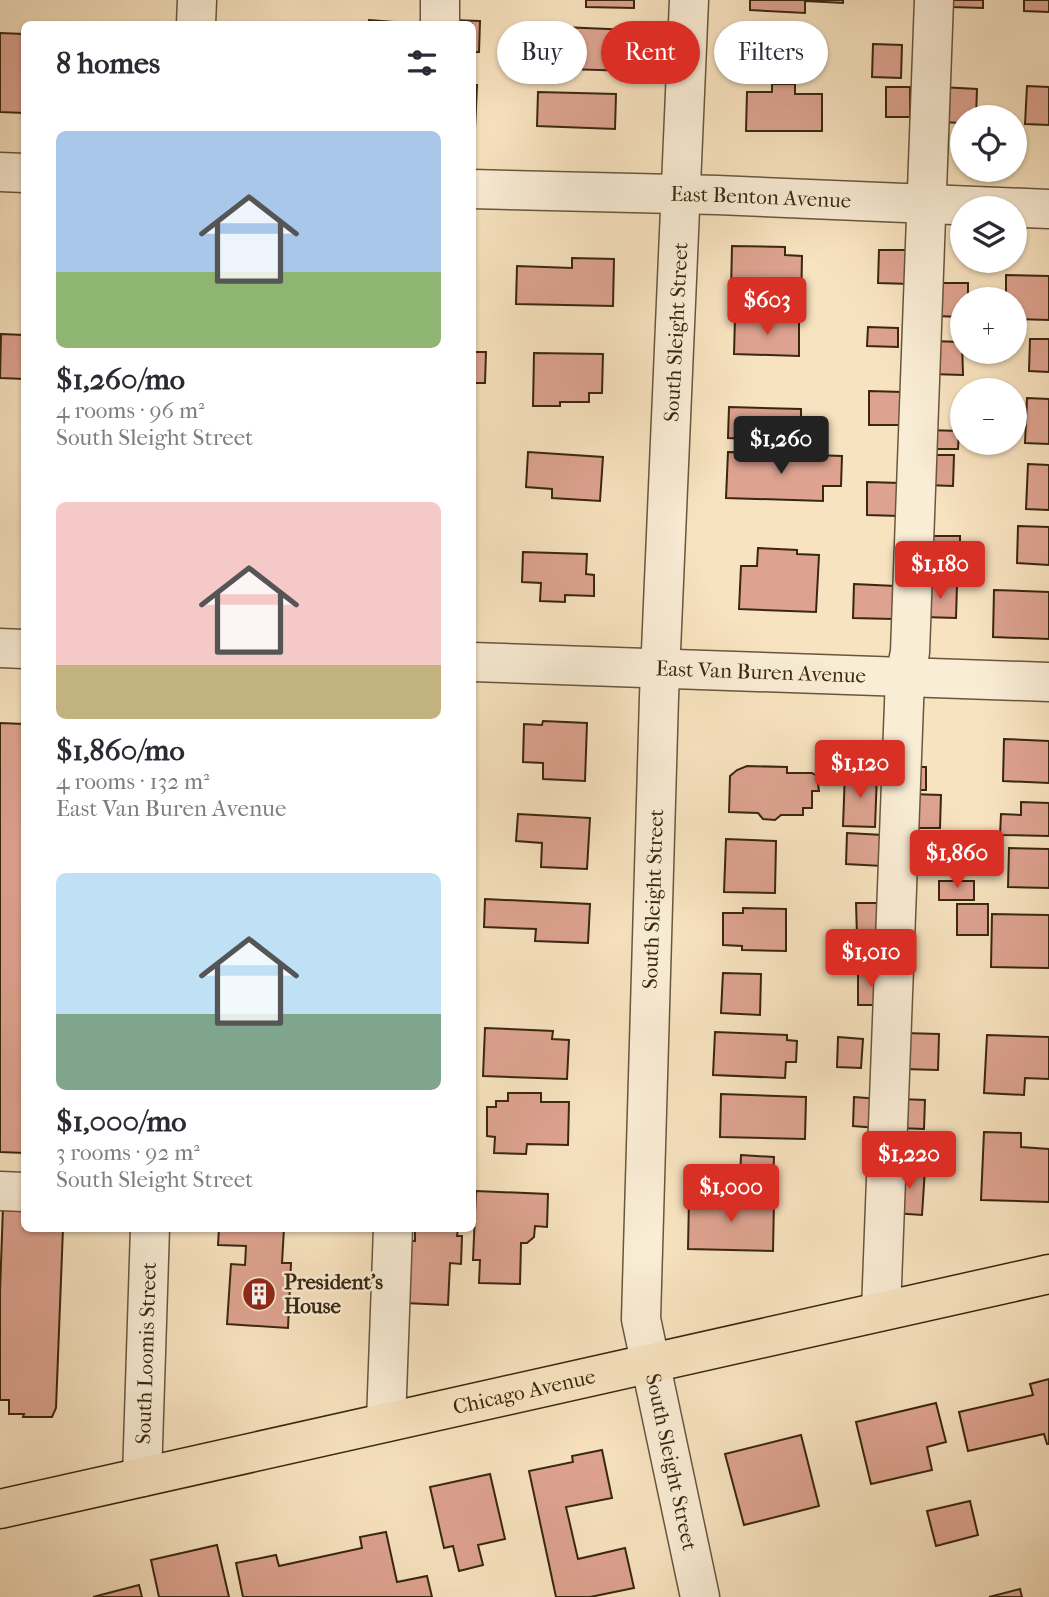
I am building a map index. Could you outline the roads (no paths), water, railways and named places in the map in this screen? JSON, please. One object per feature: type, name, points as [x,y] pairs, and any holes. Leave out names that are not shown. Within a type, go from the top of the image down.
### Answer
[{"type":"main road","name":"Chicago Avenue","points":[[0,1509],[1049,1274]]},
{"type":"street","points":[[196,21],[197,0]]},
{"type":"street","points":[[440,0],[440,21]]},
{"type":"street","name":"South Sleight Street","points":[[689,0],[661,669],[640,1319],[699,1597]]},
{"type":"street","points":[[881,1311],[905,677],[910,652],[934,0]]},
{"type":"street","points":[[0,172],[21,173]]},
{"type":"street","name":"East Benton Avenue","points":[[476,189],[1049,209]]},
{"type":"street","points":[[0,648],[21,649]]},
{"type":"street","name":"East Van Buren Avenue","points":[[476,662],[1049,682]]},
{"type":"street","points":[[0,1191],[21,1192]]},
{"type":"street","name":"South Loomis Street","points":[[142,1477],[150,1232]]},
{"type":"street","points":[[386,1422],[393,1232]]},
{"type":"place","name":"President's House","points":[[259,1294]]}]
